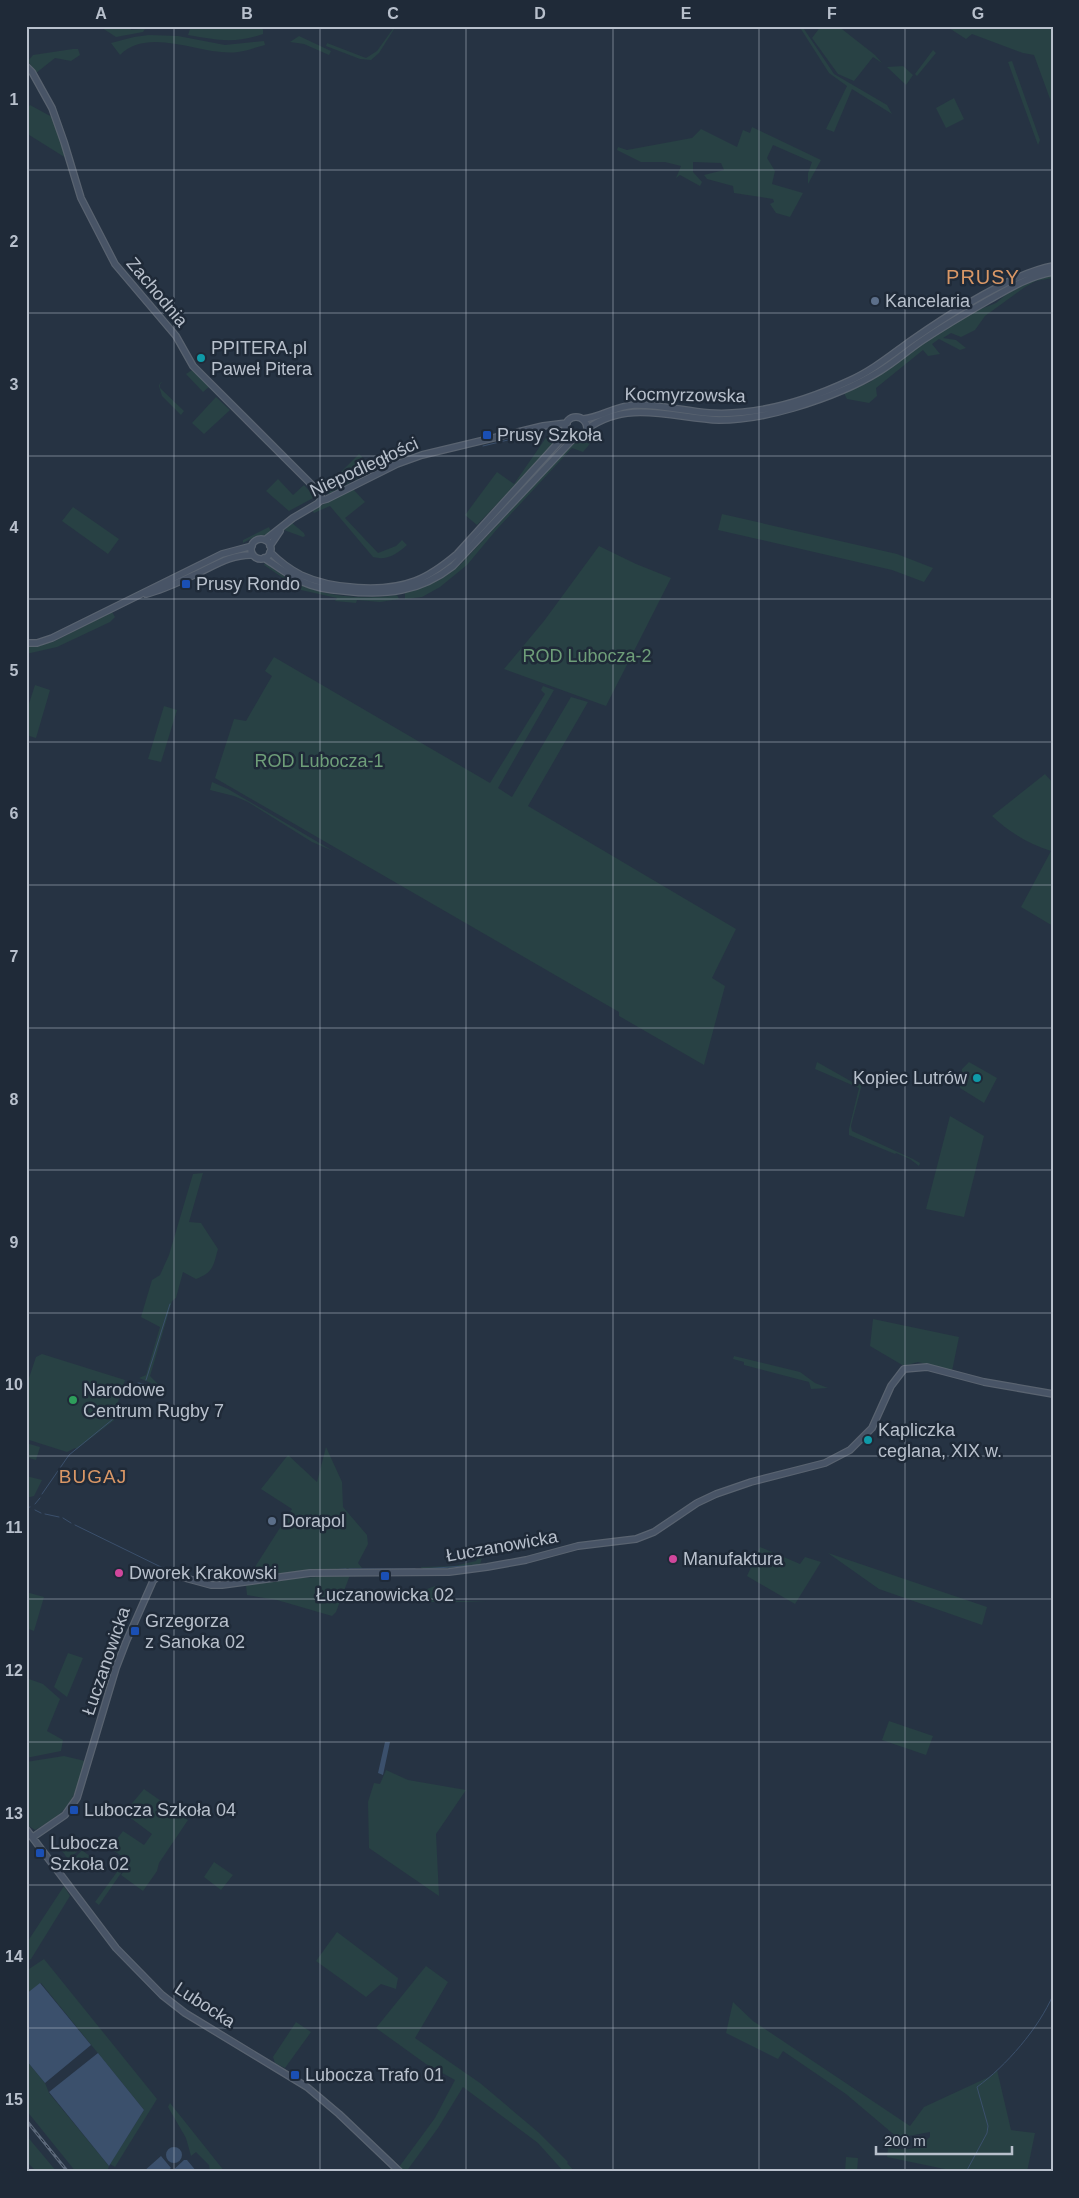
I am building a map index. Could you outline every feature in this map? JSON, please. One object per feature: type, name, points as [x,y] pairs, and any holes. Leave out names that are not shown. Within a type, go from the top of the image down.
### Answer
[{"type":"street","name":"Zachodnia","points":[[26,66],[32,72],[52,108],[80,198],[114,264],[176,336],[194,366],[315,488],[320,495],[320,501]]},
{"type":"street","name":"Kocmyrzowska","points":[[582,419],[631,405],[658,406],[707,413],[746,412],[808,397],[866,372],[927,330],[1009,281],[1028,272],[1053,266]]},
{"type":"street","name":"Kocmyrzowska","points":[[587,429],[601,420],[627,412],[648,411],[704,418],[736,419],[763,416],[818,400],[874,375],[931,334],[1009,288],[1034,277],[1053,272]]},
{"type":"street","points":[[26,643],[37,643],[52,638],[222,554],[252,546],[258,540],[265,540],[270,549],[292,570],[322,582],[375,588],[414,582],[437,570],[457,554],[566,432],[567,423],[575,418],[582,419],[587,429],[583,437],[573,439],[453,566],[436,578],[419,586],[401,592],[377,594],[320,588],[294,578],[264,558],[258,558],[254,555],[236,556],[220,561],[178,582],[134,598]]},
{"type":"street","name":"Niepodległości","points":[[265,540],[293,518],[320,501],[414,458],[550,425],[567,423]]},
{"type":"street","points":[[550,425],[566,432],[573,439]]},
{"type":"street","name":"Niepodległości","points":[[270,549],[284,526]]},
{"type":"street","points":[[252,546],[254,555]]},
{"type":"street","points":[[264,558],[270,549]]},
{"type":"street","name":"Łuczanowicka","points":[[33,1836],[65,1815],[80,1792],[119,1660],[150,1586],[161,1574],[166,1573],[216,1585],[310,1572],[449,1572],[487,1568],[578,1546],[636,1539],[654,1532],[697,1503],[716,1494],[751,1482],[825,1463],[845,1453],[862,1441],[872,1428],[891,1386],[904,1369],[927,1367],[984,1382],[1053,1394]]},
{"type":"street","name":"Lubocka","points":[[26,1829],[116,1948],[162,1996],[185,2013],[307,2087],[400,2172]]},
{"type":"green space","points":[[99,26],[129,26],[131,30],[145,29],[143,32],[116,37]]},
{"type":"green space","points":[[191,26],[261,26],[263,34],[243,39],[217,40],[188,35]]},
{"type":"green space","points":[[395,26],[379,53],[371,60],[360,59],[326,46],[327,43],[366,58],[377,51]]},
{"type":"green space","points":[[799,26],[802,26],[834,74],[887,105],[892,114],[852,89],[834,132],[826,129],[847,86],[829,73]]},
{"type":"green space","points":[[821,26],[838,26],[875,55],[882,63],[873,57],[854,81],[838,74],[812,38]]},
{"type":"green space","points":[[946,26],[1053,26],[1053,107],[1034,55],[1023,53],[972,34],[966,39]]},
{"type":"green space","points":[[149,35],[178,36],[225,45],[264,41],[265,45],[241,51],[224,52],[161,42],[146,43],[132,46],[120,55],[111,43]]},
{"type":"green space","points":[[299,36],[331,51],[329,55],[304,44],[290,42]]},
{"type":"green space","points":[[78,49],[80,55],[71,61],[55,58],[36,73],[28,61],[33,55]]},
{"type":"green space","points":[[933,50],[936,53],[917,76],[915,74]]},
{"type":"green space","points":[[1012,61],[1040,140],[1038,145],[1008,62]]},
{"type":"green space","points":[[903,66],[913,75],[906,85],[887,67]]},
{"type":"green space","points":[[954,98],[964,119],[946,128],[936,108]]},
{"type":"green space","points":[[30,105],[52,117],[66,158],[26,133],[26,110]]},
{"type":"green space","points":[[752,127],[821,160],[808,184],[808,173],[812,162],[773,145],[767,158],[775,171],[772,184],[803,193],[790,217],[776,213],[770,204],[774,202],[773,199],[734,193],[733,186],[707,179],[704,175],[724,170],[721,163],[693,162],[693,172],[702,182],[700,186],[680,175],[676,178],[681,166],[665,162],[641,162],[617,150],[618,147],[627,150],[692,138],[701,129],[737,147],[743,130],[750,133]]},
{"type":"green space","points":[[1053,275],[1053,278],[1036,281],[1025,287],[985,316],[975,330],[961,337],[951,333],[943,338],[956,340],[966,348],[960,350],[939,339],[932,344],[940,354],[928,356],[923,350],[876,388],[877,396],[869,403],[847,399],[844,393],[870,382],[919,345],[973,312],[996,303],[1010,291],[1027,282]]},
{"type":"green space","points":[[192,370],[209,387],[203,392],[186,374]]},
{"type":"green space","points":[[163,382],[160,384],[160,388],[184,411],[181,415],[162,396],[159,386],[160,383]]},
{"type":"green space","points":[[216,397],[230,410],[204,434],[192,423]]},
{"type":"green space","points":[[552,429],[557,430],[560,434],[556,442],[477,525],[465,515],[497,472],[514,484]]},
{"type":"green space","points":[[593,440],[583,452],[572,448],[497,529],[467,565],[440,587],[422,597],[405,599],[405,593],[441,579],[461,564],[572,444]]},
{"type":"green space","points":[[359,454],[375,469],[329,494],[320,485],[327,486]]},
{"type":"green space","points":[[278,479],[293,495],[304,485],[315,497],[289,511],[266,491]]},
{"type":"green space","points":[[353,489],[365,502],[345,518],[378,553],[396,546],[402,540],[407,545],[392,556],[383,558],[373,557],[330,506],[314,513],[312,510]]},
{"type":"green space","points":[[73,507],[119,539],[108,554],[62,521]]},
{"type":"green space","points":[[722,514],[897,554],[933,568],[924,582],[892,570],[718,530]]},
{"type":"green space","points":[[292,523],[305,536],[303,537],[284,530]]},
{"type":"green space","points":[[269,527],[271,532],[267,535],[256,536],[243,543],[243,540]]},
{"type":"green space","name":"ROD Lubocza-2","points":[[599,546],[671,578],[606,706],[504,669],[544,621]]},
{"type":"green space","points":[[265,563],[294,582],[318,591],[358,597],[397,595],[399,599],[380,602],[357,600],[356,603],[335,601],[337,598],[301,590],[264,565]]},
{"type":"green space","points":[[112,612],[115,617],[110,622],[57,647],[26,654],[26,646],[53,642]]},
{"type":"green space","name":"ROD Lubocza-1","points":[[274,657],[490,783],[545,694],[541,690],[543,686],[554,690],[498,788],[512,797],[571,697],[588,702],[528,806],[736,929],[712,978],[725,986],[704,1065],[619,1016],[619,1012],[215,778],[234,719],[246,721],[272,676],[265,671]]},
{"type":"green space","points":[[35,685],[50,690],[36,738],[26,735],[26,713]]},
{"type":"green space","points":[[164,706],[177,710],[161,762],[148,759]]},
{"type":"green space","points":[[1045,774],[1053,783],[1053,926],[1021,907],[1051,851],[1020,837],[992,816]]},
{"type":"green space","points":[[212,782],[228,789],[333,851],[312,842],[248,802],[234,796],[210,790]]},
{"type":"green space","points":[[817,1062],[854,1083],[862,1084],[851,1126],[852,1131],[913,1159],[920,1163],[919,1166],[910,1159],[849,1135],[859,1088],[815,1069]]},
{"type":"green space","points":[[969,1062],[997,1078],[984,1103],[960,1088],[962,1069]]},
{"type":"green space","points":[[950,1116],[984,1136],[964,1217],[926,1209]]},
{"type":"green space","points":[[203,1173],[189,1222],[201,1223],[218,1249],[212,1268],[206,1274],[196,1279],[183,1272],[176,1298],[172,1301],[150,1376],[161,1387],[139,1378],[146,1375],[160,1327],[141,1317],[152,1280],[160,1275],[169,1255],[193,1174]]},
{"type":"green space","points":[[873,1319],[959,1337],[952,1371],[918,1362],[904,1366],[870,1346]]},
{"type":"green space","name":"Narodowe Centrum Rugby 7","points":[[42,1354],[125,1380],[114,1414],[121,1409],[122,1414],[77,1449],[75,1448],[67,1452],[26,1439],[26,1387],[36,1357]]},
{"type":"green space","points":[[734,1356],[800,1372],[815,1383],[828,1388],[811,1389],[809,1382],[744,1365],[744,1362],[733,1359]]},
{"type":"green space","points":[[26,1443],[40,1447],[36,1460],[26,1457]]},
{"type":"green space","points":[[326,1447],[342,1482],[343,1507],[367,1535],[368,1544],[358,1563],[362,1568],[309,1570],[248,1578],[292,1509],[261,1489],[288,1455],[317,1482]]},
{"type":"green space","points":[[26,1476],[42,1480],[34,1496],[26,1498]]},
{"type":"green space","points":[[485,1546],[480,1565],[422,1571],[421,1567],[454,1566],[476,1561]]},
{"type":"green space","points":[[760,1547],[800,1564],[805,1557],[821,1562],[795,1604],[747,1576]]},
{"type":"green space","points":[[828,1553],[987,1607],[982,1625],[879,1589]]},
{"type":"green space","points":[[350,1575],[336,1612],[332,1616],[277,1600],[247,1595],[246,1585],[300,1578]]},
{"type":"green space","points":[[435,1586],[435,1600],[486,1602],[426,1602],[421,1598],[422,1591]]},
{"type":"green space","points":[[26,1592],[44,1597],[34,1631],[26,1628]]},
{"type":"green space","points":[[68,1653],[83,1658],[67,1697],[54,1687]]},
{"type":"green space","points":[[26,1678],[43,1684],[60,1699],[47,1731],[63,1740],[61,1751],[26,1758]]},
{"type":"green space","points":[[889,1721],[933,1736],[926,1755],[882,1740]]},
{"type":"green space","points":[[64,1756],[85,1761],[78,1785],[64,1810],[35,1830],[26,1824],[26,1762]]},
{"type":"green space","points":[[386,1770],[408,1780],[466,1790],[436,1834],[439,1896],[369,1848],[368,1802],[374,1783],[380,1784]]},
{"type":"green space","points":[[144,1789],[188,1820],[143,1891],[121,1875],[130,1862],[110,1848],[123,1831],[144,1845],[152,1834],[124,1813]]},
{"type":"green space","points":[[82,1838],[87,1840],[87,1845],[77,1850],[68,1859],[59,1847],[69,1839],[72,1846]]},
{"type":"green space","points":[[82,1850],[97,1862],[89,1871],[74,1859]]},
{"type":"green space","points":[[125,1861],[128,1863],[99,1905],[95,1902]]},
{"type":"green space","points":[[214,1862],[233,1875],[221,1890],[204,1877]]},
{"type":"green space","points":[[64,1886],[70,1896],[31,1959],[26,1962],[26,1944]]},
{"type":"green space","points":[[337,1932],[398,1978],[396,1989],[381,1984],[366,1997],[316,1961]]},
{"type":"green space","points":[[44,1959],[157,2099],[115,2167],[110,2164],[144,2110],[41,1983],[26,1994],[26,1971]]},
{"type":"green space","points":[[426,1966],[448,1982],[415,2038],[480,2083],[538,2132],[568,2162],[575,2172],[564,2172],[538,2143],[463,2087],[438,2128],[406,2172],[399,2167],[435,2118],[455,2080],[426,2064],[376,2028]]},
{"type":"green space","points":[[733,2002],[753,2021],[910,2126],[924,2107],[991,2076],[997,2070],[1011,2130],[1035,2133],[1027,2172],[959,2172],[887,2157],[888,2148],[915,2148],[930,2137],[930,2132],[898,2138],[846,2094],[783,2051],[778,2059],[726,2033]]},
{"type":"green space","points":[[296,2022],[311,2032],[285,2068],[275,2063],[273,2057]]},
{"type":"green space","points":[[26,2060],[45,2083],[49,2093],[109,2166],[107,2172],[76,2172],[26,2110]]},
{"type":"green space","points":[[170,2103],[225,2172],[210,2172],[209,2165],[196,2152],[191,2156],[186,2138],[168,2107]]},
{"type":"green space","points":[[26,2135],[57,2172],[37,2172],[26,2161]]},
{"type":"green space","points":[[846,2157],[858,2158],[857,2172],[845,2172]]},
{"type":"water","points":[[385,1742],[390,1742],[383,1775],[378,1773]]},
{"type":"water","points":[[40,1983],[91,2045],[45,2083],[26,2060],[26,1994]]},
{"type":"water","points":[[98,2053],[144,2110],[109,2166],[49,2092]]},
{"type":"water","points":[[174,2147],[180,2149],[182,2155],[180,2161],[174,2163],[168,2161],[166,2155],[168,2149]]},
{"type":"water","points":[[161,2156],[171,2168],[166,2172],[143,2172]]},
{"type":"water","points":[[184,2160],[187,2160],[197,2172],[171,2172]]},
{"type":"waterway","points":[[483,446],[508,440]]},
{"type":"waterway","points":[[146,1380],[170,1304]]},
{"type":"waterway","points":[[138,1383],[144,1384]]},
{"type":"waterway","points":[[42,1494],[69,1455],[123,1409]]},
{"type":"waterway","points":[[35,1504],[40,1498]]},
{"type":"waterway","points":[[26,1508],[30,1507]]},
{"type":"waterway","points":[[35,1510],[41,1513]]},
{"type":"waterway","points":[[45,1514],[59,1517]]},
{"type":"waterway","points":[[63,1518],[71,1523]]},
{"type":"waterway","points":[[75,1525],[163,1568],[179,1573]]},
{"type":"waterway","points":[[423,1569],[478,1565]]},
{"type":"waterway","points":[[329,1570],[346,1569]]},
{"type":"waterway","points":[[349,1569],[415,1569]]},
{"type":"waterway","points":[[201,1579],[210,1582]]},
{"type":"waterway","points":[[966,2172],[987,2133],[988,2126],[977,2087],[1021,2046],[1047,2008],[1053,1995]]},
{"type":"railway","points":[[26,2120],[68,2172]]},
{"type":"place","name":"Kancelaria","points":[[875,301]]},
{"type":"place","name":"PPITERA.pl Paweł Pitera","points":[[201,358]]},
{"type":"place","name":"Prusy Szkoła","points":[[487,435]]},
{"type":"place","name":"Prusy Rondo","points":[[186,584]]},
{"type":"place","name":"Kopiec Lutrów","points":[[977,1078]]},
{"type":"place","name":"Narodowe Centrum Rugby 7","points":[[73,1400]]},
{"type":"place","name":"Kapliczka ceglana, XIX w.","points":[[868,1440]]},
{"type":"place","name":"Dorapol","points":[[272,1521]]},
{"type":"place","name":"Manufaktura","points":[[673,1559]]},
{"type":"place","name":"Dworek Krakowski","points":[[119,1573]]},
{"type":"place","name":"Łuczanowicka 02","points":[[385,1576]]},
{"type":"place","name":"Grzegorza z Sanoka 02","points":[[135,1631]]},
{"type":"place","name":"Lubocza Szkoła 04","points":[[74,1810]]},
{"type":"place","name":"Lubocza Szkoła 02","points":[[40,1853]]},
{"type":"place","name":"Lubocza Trafo 01","points":[[295,2075]]},
{"type":"district","name":"PRUSY","points":[[983,277]]},
{"type":"district","name":"BUGAJ","points":[[93,1476]]}]
